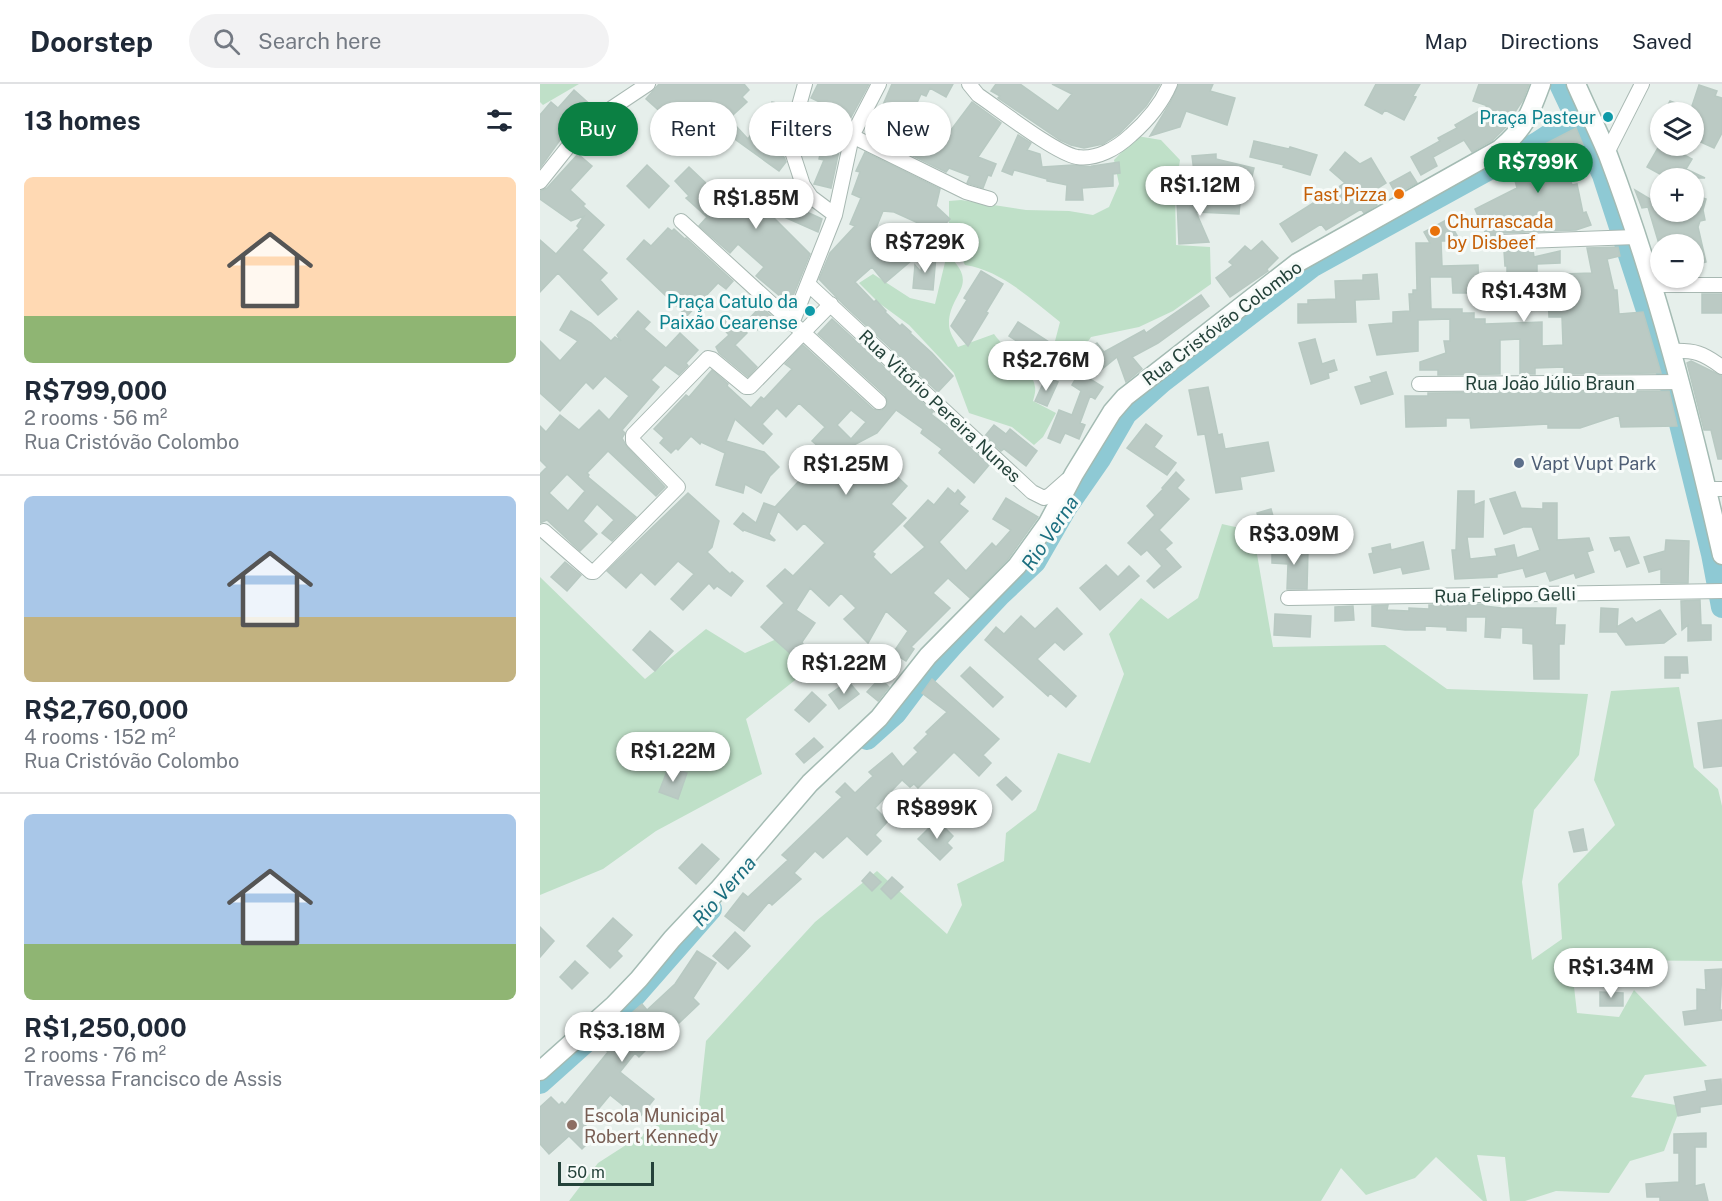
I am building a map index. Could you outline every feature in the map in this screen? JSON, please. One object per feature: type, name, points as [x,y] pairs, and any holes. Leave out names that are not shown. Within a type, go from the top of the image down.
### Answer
[{"type":"main road","name":"Rua Cristóvão Colombo","points":[[540,1071],[614,1005],[639,979],[810,783],[879,718],[928,656],[1017,566],[1048,523],[1074,474],[1112,412],[1125,397],[1297,263],[1500,149],[1515,137],[1524,125],[1541,84]]},
{"type":"main road","points":[[1576,84],[1607,153],[1650,277]]},
{"type":"main road","points":[[1654,288],[1680,382],[1714,489],[1722,555]]},
{"type":"street","points":[[540,182],[576,137],[612,108],[648,84]]},
{"type":"street","points":[[805,84],[789,142],[803,185],[811,197],[836,215]]},
{"type":"street","points":[[853,134],[879,84]]},
{"type":"street","points":[[969,84],[978,95],[1050,143],[1077,157],[1101,154],[1120,144],[1141,127],[1162,104],[1170,84]]},
{"type":"street","points":[[1607,153],[1642,84]]},
{"type":"street","points":[[853,136],[966,192],[990,199]]},
{"type":"street","points":[[793,321],[836,215],[848,156]]},
{"type":"street","points":[[681,221],[879,402]]},
{"type":"street","points":[[1500,242],[1636,237]]},
{"type":"street","name":"Rua Vitório Pereira Nunes","points":[[808,284],[1032,492],[1044,498],[1074,474]]},
{"type":"street","points":[[1704,285],[1722,285]]},
{"type":"street","points":[[544,531],[591,573],[594,572],[678,487],[633,441],[633,435],[705,360],[712,358],[746,387],[750,387],[831,304]]},
{"type":"street","points":[[1671,351],[1690,350],[1704,354],[1722,367]]},
{"type":"street","name":"Rua João Júlio Braun","points":[[1419,384],[1680,382]]},
{"type":"street","name":"Rua Felippo Gelli","points":[[1288,598],[1722,591]]},
{"type":"green space","points":[[540,84],[579,84],[543,105],[540,102]]},
{"type":"green space","points":[[1137,136],[1161,140],[1180,160],[1175,192],[1176,245],[1210,247],[1211,284],[1173,311],[1139,327],[1091,337],[1068,372],[1049,364],[1060,322],[1003,279],[965,265],[949,234],[949,201],[961,200],[1026,210],[1069,211],[1093,215],[1109,207],[1119,184],[1114,160]]},
{"type":"green space","points":[[947,254],[957,265],[963,282],[950,314],[949,325],[958,347],[994,334],[1029,373],[1035,389],[1033,401],[1056,413],[1043,437],[1034,445],[1012,427],[969,413],[954,373],[909,325],[879,303],[859,283],[873,274],[910,298],[935,304]]},
{"type":"green space","points":[[1222,524],[1253,531],[1273,647],[1385,645],[1447,689],[1588,694],[1579,755],[1534,810],[1522,882],[1532,960],[1562,939],[1558,884],[1615,825],[1594,780],[1611,691],[1679,687],[1694,767],[1718,789],[1722,806],[1722,961],[1571,960],[1577,1013],[1619,1017],[1634,990],[1707,1066],[1645,1075],[1631,1097],[1681,1106],[1664,1151],[1630,1161],[1609,1193],[1556,1191],[1525,1201],[1510,1201],[1505,1157],[1477,1155],[1487,1201],[1483,1201],[1436,1157],[1415,1178],[1366,1195],[1341,1168],[1321,1201],[569,1201],[598,1163],[657,1125],[698,1115],[706,1041],[815,922],[877,871],[947,934],[962,905],[957,884],[1004,861],[1006,833],[1036,810],[1058,753],[1090,763],[1124,674],[1109,634],[1141,598],[1168,619],[1198,598]]},
{"type":"green space","points":[[540,577],[645,679],[706,629],[745,653],[792,632],[813,666],[746,719],[762,774],[656,831],[603,869],[540,895]]},
{"type":"building","points":[[659,84],[744,84],[749,90],[742,97],[747,102],[737,111],[737,102],[650,103],[646,99]]},
{"type":"building","points":[[818,84],[869,84],[853,114],[853,102],[820,102],[811,98]]},
{"type":"building","points":[[892,84],[953,84],[946,97],[930,88],[926,96],[921,94],[917,102],[884,102]]},
{"type":"building","points":[[996,84],[1020,84],[1058,111],[1072,94],[1052,84],[1160,84],[1146,106],[1120,133],[1103,144],[1084,148],[1060,140],[998,98],[1000,96],[991,91]]},
{"type":"building","points":[[1179,84],[1213,84],[1210,91],[1235,98],[1227,125],[1186,111],[1180,127],[1150,136]]},
{"type":"building","points":[[1376,84],[1420,84],[1404,120],[1385,110],[1382,114],[1365,105]]},
{"type":"building","points":[[1479,84],[1529,84],[1523,100],[1509,121],[1511,122],[1493,140],[1472,152],[1464,140],[1433,157],[1437,166],[1421,175],[1411,157],[1440,141],[1438,138],[1457,128],[1455,125],[1488,106],[1473,101]]},
{"type":"building","points":[[1699,85],[1717,91],[1715,96],[1722,98],[1722,133],[1714,148],[1704,144],[1704,102],[1693,102]]},
{"type":"building","points":[[574,90],[587,102],[563,102]]},
{"type":"building","points":[[551,102],[558,108],[558,143],[540,168],[540,115]]},
{"type":"building","points":[[972,102],[1001,123],[978,157],[996,164],[983,188],[967,183],[970,176],[949,168],[946,172],[913,156],[951,156],[951,130]]},
{"type":"building","points":[[737,127],[748,139],[749,138],[749,149],[737,141]]},
{"type":"building","points":[[1576,128],[1583,145],[1560,149],[1572,185],[1577,184],[1583,213],[1586,212],[1591,225],[1576,230],[1500,233],[1488,239],[1475,209],[1517,188],[1510,162]]},
{"type":"building","points":[[1018,135],[1031,143],[1027,150],[1040,154],[1042,167],[1073,165],[1095,167],[1093,166],[1119,162],[1120,173],[1113,174],[1113,186],[1082,188],[1083,200],[1066,200],[1067,185],[1014,170],[1012,175],[1002,171]]},
{"type":"building","points":[[1254,141],[1289,149],[1290,147],[1317,155],[1310,175],[1283,167],[1284,165],[1250,157]]},
{"type":"building","points":[[865,152],[865,156],[873,156],[940,189],[936,206],[950,219],[936,234],[927,227],[894,212],[883,211],[870,243],[889,258],[901,248],[911,261],[885,283],[872,267],[855,282],[874,302],[876,300],[900,326],[902,324],[911,332],[953,376],[938,392],[819,279],[830,253],[855,226],[850,224],[861,198],[852,194],[860,172],[856,171]]},
{"type":"building","points":[[1345,152],[1360,164],[1371,158],[1386,183],[1370,193],[1377,205],[1364,213],[1361,209],[1326,230],[1321,224],[1292,242],[1280,224],[1345,183],[1330,170]]},
{"type":"building","points":[[1216,154],[1216,159],[1254,168],[1249,189],[1221,182],[1224,169],[1194,172],[1192,156]]},
{"type":"building","points":[[576,156],[580,156],[592,166],[570,190],[585,204],[583,206],[604,225],[582,250],[607,273],[600,280],[617,299],[598,315],[558,273],[540,292],[540,240],[556,254],[579,228],[577,226],[584,216],[571,221],[540,199],[540,191],[547,188]]},
{"type":"building","points":[[758,156],[783,156],[786,162],[779,171]]},
{"type":"building","points":[[820,156],[838,156],[831,188],[814,184],[824,160],[819,159]]},
{"type":"building","points":[[1653,156],[1686,156],[1692,159],[1687,168],[1647,167]]},
{"type":"building","points":[[647,165],[669,186],[649,208],[627,186]]},
{"type":"building","points":[[689,167],[709,186],[706,189],[733,212],[753,193],[750,191],[758,181],[784,202],[791,192],[803,201],[798,208],[822,219],[818,232],[764,208],[810,254],[788,303],[756,276],[764,267],[738,244],[730,253],[699,226],[707,217],[686,198],[689,196],[675,181]]},
{"type":"building","points":[[1410,172],[1417,183],[1396,194],[1390,183]]},
{"type":"building","points":[[1635,190],[1650,199],[1650,214],[1648,207],[1642,208]]},
{"type":"building","points":[[1177,200],[1240,202],[1239,214],[1196,212],[1209,242],[1179,244]]},
{"type":"building","points":[[1448,219],[1460,241],[1441,241],[1442,266],[1478,265],[1479,293],[1453,293],[1452,277],[1430,277],[1431,309],[1462,309],[1462,313],[1474,313],[1474,319],[1485,319],[1485,324],[1542,322],[1542,346],[1563,345],[1562,317],[1549,317],[1548,291],[1564,290],[1564,274],[1592,273],[1587,248],[1618,247],[1620,256],[1607,259],[1614,290],[1617,290],[1619,314],[1643,312],[1661,373],[1564,374],[1564,367],[1535,368],[1535,374],[1520,374],[1520,339],[1500,340],[1500,374],[1438,375],[1438,370],[1420,370],[1420,362],[1446,353],[1444,341],[1450,341],[1450,319],[1418,320],[1418,351],[1377,355],[1369,325],[1393,323],[1393,312],[1410,311],[1409,294],[1417,290],[1416,243],[1430,243],[1424,232]]},
{"type":"building","points":[[1652,222],[1700,222],[1700,234],[1656,234]]},
{"type":"building","points":[[668,228],[672,231],[674,229],[686,238],[733,281],[726,289],[718,283],[687,316],[627,259],[644,240],[651,246]]},
{"type":"building","points":[[1262,241],[1278,258],[1267,269],[1268,271],[1230,297],[1216,278],[1233,265],[1229,262],[1245,246],[1251,251]]},
{"type":"building","points":[[1533,250],[1534,257],[1560,251],[1560,263],[1537,264],[1537,290],[1507,290],[1507,266],[1505,266],[1504,251]]},
{"type":"building","points":[[922,255],[936,256],[933,290],[913,288],[915,265],[921,272]]},
{"type":"building","points":[[981,271],[1003,284],[968,346],[951,326],[967,300],[964,298]]},
{"type":"building","points":[[1377,274],[1379,299],[1355,300],[1356,322],[1298,323],[1298,304],[1308,304],[1308,300],[1336,299],[1335,281],[1363,280],[1363,275]]},
{"type":"building","points":[[1702,294],[1722,294],[1722,313],[1702,313]]},
{"type":"building","points":[[1201,295],[1209,306],[1158,343],[1132,357],[1142,369],[1126,382],[1117,357],[1090,379],[1103,387],[1095,399],[1090,396],[1080,423],[1085,425],[1079,439],[1065,433],[1060,443],[1048,438],[1059,410],[1072,415],[1081,391],[1072,385],[1087,359],[1083,354],[1097,343],[1104,352],[1144,330],[1146,333]]},
{"type":"building","points":[[761,306],[771,316],[757,330],[747,321]]},
{"type":"building","points":[[571,311],[591,323],[611,341],[615,337],[621,341],[617,335],[638,311],[650,322],[644,329],[666,348],[680,333],[698,350],[679,375],[665,365],[651,380],[659,387],[622,430],[625,433],[622,438],[627,447],[665,487],[656,496],[608,451],[587,473],[588,477],[636,517],[612,541],[602,533],[614,520],[597,504],[583,521],[597,534],[580,551],[547,520],[540,523],[540,474],[547,467],[540,460],[540,426],[546,432],[560,415],[579,430],[599,410],[609,420],[629,396],[605,376],[593,389],[586,382],[560,411],[540,393],[540,341],[560,361],[578,341],[560,330]],"holes":[[[567,474],[585,491],[568,511],[549,493]]]},
{"type":"building","points":[[730,315],[747,333],[735,345],[757,367],[748,377],[719,353],[716,347],[729,335],[720,325]]},
{"type":"building","points":[[832,319],[933,412],[931,414],[989,465],[974,483],[939,453],[942,449],[921,433],[923,429],[896,410],[877,433],[829,458],[846,474],[852,468],[866,481],[883,463],[907,486],[891,504],[906,518],[872,552],[875,554],[873,557],[891,575],[925,547],[904,526],[928,500],[934,505],[948,488],[955,494],[958,490],[965,497],[959,504],[968,511],[939,542],[966,571],[992,543],[996,547],[1011,530],[993,519],[1006,498],[1038,517],[1008,559],[970,598],[948,578],[933,593],[950,608],[911,647],[914,649],[906,661],[893,653],[908,631],[886,611],[868,643],[844,619],[856,608],[841,593],[829,606],[810,588],[796,610],[815,623],[793,656],[761,627],[784,603],[767,586],[785,569],[793,576],[825,543],[804,523],[797,530],[778,511],[769,534],[774,541],[743,531],[734,524],[743,513],[756,523],[764,503],[775,507],[809,470],[803,464],[820,448],[812,441],[825,427],[799,403],[786,417],[777,408],[762,424],[772,434],[763,444],[735,419],[726,441],[764,452],[779,467],[770,476],[761,493],[745,484],[743,493],[716,485],[725,453],[701,442],[700,444],[691,436],[678,450],[676,448],[671,453],[660,443],[664,438],[654,429],[686,395],[689,397],[712,370],[751,408],[761,397],[764,399],[792,369],[785,364],[803,345],[873,409],[882,410],[888,403],[885,395],[818,334]],"holes":[[[851,410],[866,422],[851,439],[837,425]]]},
{"type":"building","points":[[1018,322],[1049,342],[1040,356],[1009,336]]},
{"type":"building","points":[[1315,339],[1322,364],[1334,360],[1337,370],[1328,373],[1329,378],[1311,384],[1299,343]]},
{"type":"building","points":[[1691,361],[1722,376],[1722,459],[1718,459],[1711,430],[1704,430],[1687,363]]},
{"type":"building","points":[[1386,372],[1393,394],[1361,404],[1355,387],[1372,382],[1370,377]]},
{"type":"building","points":[[1046,377],[1058,382],[1047,406],[1035,401]]},
{"type":"building","points":[[1208,387],[1218,435],[1222,434],[1225,449],[1268,442],[1274,471],[1240,477],[1242,489],[1216,493],[1205,434],[1198,435],[1189,390]]},
{"type":"building","points":[[1669,391],[1677,426],[1621,427],[1619,415],[1580,428],[1548,428],[1548,424],[1471,428],[1470,418],[1446,418],[1446,426],[1406,427],[1405,396],[1428,396],[1428,393]]},
{"type":"building","points":[[1146,424],[1162,436],[1154,447],[1176,463],[1167,475],[1127,448]]},
{"type":"building","points":[[994,425],[1006,434],[1010,429],[1037,451],[1026,466],[1004,449],[1001,451],[985,436]]},
{"type":"building","points":[[1176,472],[1184,480],[1177,488],[1189,499],[1159,530],[1172,543],[1165,549],[1181,567],[1154,588],[1147,581],[1162,566],[1147,550],[1141,555],[1128,543],[1155,515],[1147,506]]},
{"type":"building","points":[[1458,491],[1474,491],[1474,505],[1484,501],[1483,537],[1467,537],[1470,559],[1497,556],[1495,549],[1514,545],[1517,558],[1540,550],[1532,527],[1523,527],[1504,534],[1490,499],[1515,492],[1521,508],[1543,509],[1543,503],[1557,503],[1557,540],[1589,538],[1593,550],[1587,552],[1594,572],[1576,578],[1574,573],[1550,581],[1546,571],[1526,577],[1523,568],[1497,574],[1497,577],[1455,579],[1452,550],[1456,550]]},
{"type":"building","points":[[688,493],[719,521],[712,547],[707,552],[730,574],[732,572],[743,581],[731,596],[717,586],[714,589],[709,583],[683,610],[671,599],[694,574],[678,561],[655,585],[641,572],[626,588],[607,571]]},
{"type":"building","points":[[1271,509],[1275,523],[1261,527],[1257,513]]},
{"type":"building","points":[[1629,537],[1639,563],[1627,567],[1620,549],[1615,551],[1610,538]]},
{"type":"building","points":[[1666,540],[1689,541],[1688,583],[1661,583],[1661,569],[1649,572],[1644,557],[1665,551]]},
{"type":"building","points":[[1423,542],[1429,569],[1403,574],[1401,567],[1374,573],[1369,554],[1373,553],[1372,548],[1390,544],[1391,550]]},
{"type":"building","points":[[1272,549],[1308,550],[1307,589],[1287,589],[1288,564],[1272,563]]},
{"type":"building","points":[[565,562],[581,575],[567,591],[551,577]]},
{"type":"building","points":[[1106,565],[1118,577],[1129,566],[1139,576],[1100,610],[1080,588]]},
{"type":"building","points":[[1700,600],[1701,625],[1711,625],[1711,640],[1688,641],[1688,625],[1682,630],[1681,601]]},
{"type":"building","points":[[1484,604],[1484,606],[1502,608],[1556,608],[1555,625],[1565,625],[1564,644],[1559,644],[1559,679],[1534,679],[1533,644],[1523,643],[1523,628],[1501,627],[1500,638],[1485,637],[1486,617],[1466,617],[1466,631],[1447,630],[1447,627],[1425,626],[1425,630],[1405,630],[1372,626],[1372,606],[1388,605],[1387,610],[1409,611],[1409,608],[1429,609],[1429,605]]},
{"type":"building","points":[[1353,606],[1354,620],[1335,621],[1335,607]]},
{"type":"building","points":[[1057,608],[1082,634],[1064,650],[1055,642],[1037,659],[1076,696],[1066,707],[1050,693],[1048,696],[985,640],[996,627],[1004,634],[1021,616],[1035,629]]},
{"type":"building","points":[[1601,608],[1618,609],[1617,627],[1632,618],[1636,623],[1660,610],[1676,634],[1664,643],[1626,645],[1617,632],[1600,632]]},
{"type":"building","points":[[1275,614],[1311,616],[1310,637],[1274,635]]},
{"type":"building","points":[[650,631],[673,651],[655,671],[633,650]]},
{"type":"building","points":[[1665,657],[1687,657],[1688,673],[1680,673],[1680,678],[1665,678]]},
{"type":"building","points":[[970,667],[1003,697],[993,707],[961,676]]},
{"type":"building","points":[[880,678],[889,687],[878,701],[867,692]]},
{"type":"building","points":[[932,679],[999,739],[983,755],[991,763],[979,776],[954,752],[918,788],[914,784],[910,787],[902,780],[875,808],[888,821],[875,835],[881,841],[867,855],[847,836],[823,858],[815,851],[794,873],[801,879],[772,905],[769,902],[744,931],[725,916],[743,893],[748,897],[788,860],[782,855],[842,797],[836,792],[845,783],[855,793],[873,776],[869,772],[892,753],[903,767],[918,752],[914,748],[928,734],[926,732],[947,712],[922,693]]},
{"type":"building","points":[[848,681],[859,694],[839,709],[829,695]]},
{"type":"building","points":[[812,692],[826,705],[809,722],[795,710]]},
{"type":"building","points":[[1722,720],[1722,766],[1704,768],[1698,723]]},
{"type":"building","points":[[814,738],[823,747],[804,763],[796,754]]},
{"type":"building","points":[[669,766],[687,773],[678,799],[659,792]]},
{"type":"building","points":[[1006,777],[1021,791],[1012,800],[997,785]]},
{"type":"building","points":[[937,820],[953,836],[947,843],[952,848],[940,860],[918,839]]},
{"type":"building","points":[[1583,829],[1587,850],[1574,852],[1569,832]]},
{"type":"building","points":[[702,844],[719,859],[696,884],[679,868]]},
{"type":"building","points":[[870,872],[881,882],[872,891],[862,881]]},
{"type":"building","points":[[892,877],[903,887],[891,899],[881,889]]},
{"type":"building","points":[[613,918],[632,935],[617,951],[622,956],[610,968],[587,946]]},
{"type":"building","points":[[540,927],[554,941],[540,957]]},
{"type":"building","points":[[735,932],[750,946],[728,969],[713,956]]},
{"type":"building","points":[[697,951],[716,963],[693,998],[699,1004],[679,1023],[674,1018],[646,1043],[649,1047],[639,1057],[635,1053],[620,1072],[654,1099],[639,1118],[610,1095],[585,1125],[595,1136],[582,1149],[569,1136],[549,1154],[540,1144],[540,1107],[551,1097],[559,1105],[562,1102],[565,1105],[608,1052],[601,1045],[611,1034],[615,1038],[630,1024],[625,1019],[642,1004],[647,1010],[675,984]]},
{"type":"building","points":[[575,961],[588,973],[572,989],[560,977]]},
{"type":"building","points":[[1722,969],[1720,1010],[1722,1010],[1722,1020],[1685,1025],[1683,1012],[1697,1010],[1697,989],[1706,990],[1705,970]]},
{"type":"building","points":[[1637,972],[1652,972],[1652,984],[1636,984]]},
{"type":"building","points":[[1600,992],[1623,993],[1623,1006],[1600,1006]]},
{"type":"building","points":[[1721,1079],[1722,1104],[1700,1107],[1700,1112],[1678,1116],[1674,1097],[1707,1091],[1705,1081]]},
{"type":"building","points":[[1706,1133],[1706,1147],[1695,1147],[1695,1186],[1704,1184],[1708,1201],[1660,1201],[1660,1197],[1647,1197],[1646,1184],[1679,1182],[1679,1153],[1674,1153],[1674,1134]]},
{"type":"waterway","points":[[1560,84],[1603,175],[1668,375],[1712,554],[1722,607]]},
{"type":"waterway","name":"Rio Verna","points":[[867,739],[896,713],[953,645],[1035,562],[1066,508],[1100,459],[1126,414],[1162,382],[1313,266],[1537,143],[1575,118]]},
{"type":"waterway","name":"Rio Verna","points":[[540,1083],[625,1007],[711,909]]},
{"type":"place","name":"Praça Pasteur","points":[[1608,117]]},
{"type":"place","name":"Fast Pizza","points":[[1399,194]]},
{"type":"place","name":"Churrascada by Disbeef","points":[[1435,231]]},
{"type":"place","name":"Praça Catulo da Paixão Cearense","points":[[810,311]]},
{"type":"place","name":"Vapt Vupt Park","points":[[1519,463]]},
{"type":"place","name":"Escola Municipal Robert Kennedy","points":[[572,1125]]}]
